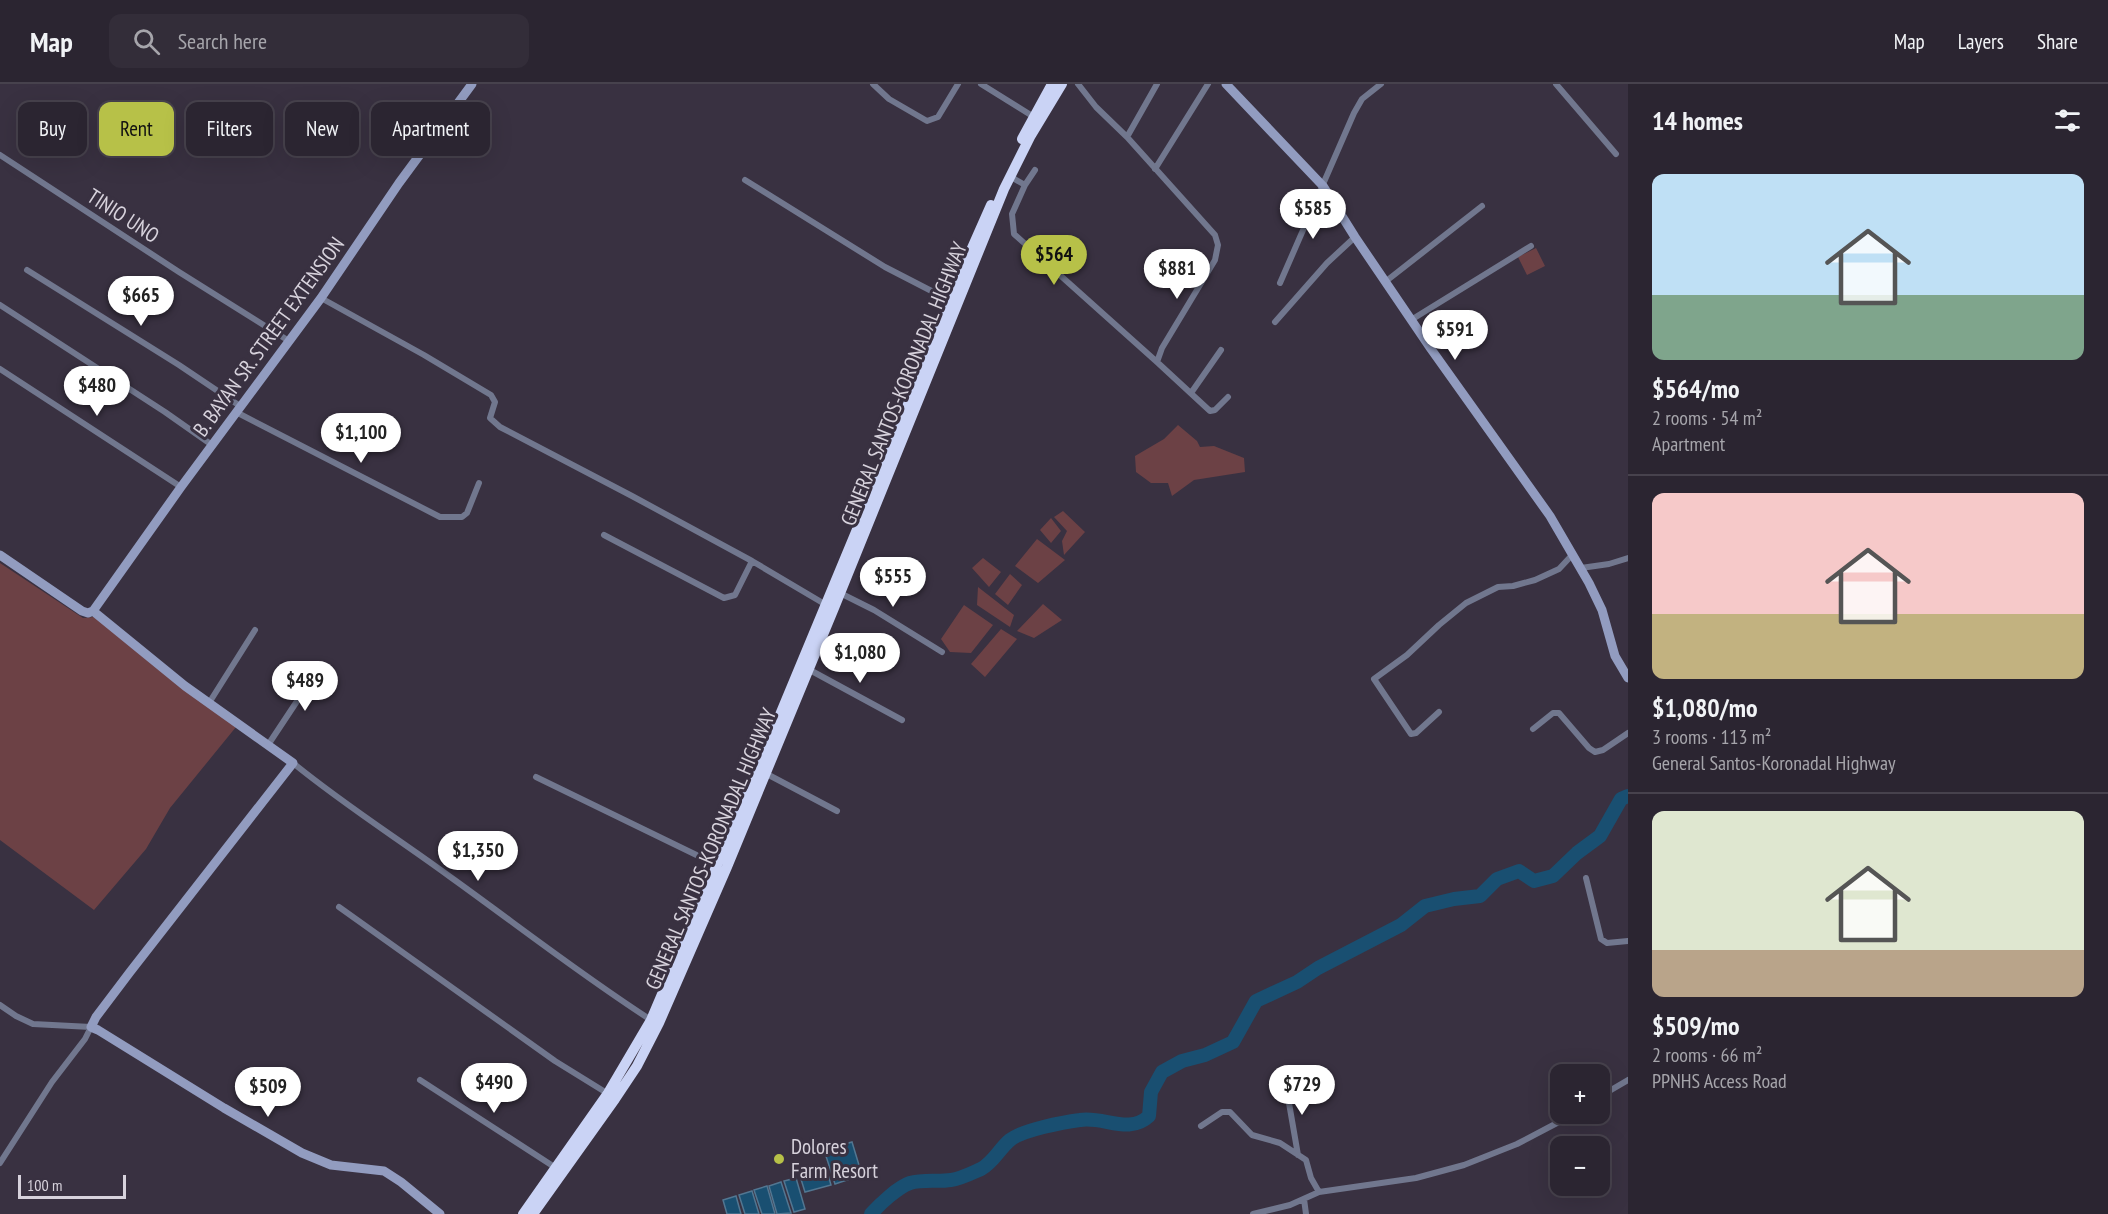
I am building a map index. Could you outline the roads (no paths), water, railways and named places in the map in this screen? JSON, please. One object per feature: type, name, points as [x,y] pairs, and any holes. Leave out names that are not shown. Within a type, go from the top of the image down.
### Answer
[{"type":"highway","name":"GENERAL SANTOS-KORONADAL HIGHWAY","points":[[523,1214],[641,1058],[717,865],[1052,84]]},
{"type":"highway","name":"GENERAL SANTOS-KORONADAL HIGHWAY","points":[[836,591],[949,300],[998,187],[1037,118],[1062,84]]},
{"type":"highway","name":"GENERAL SANTOS-KORONADAL HIGHWAY","points":[[532,1214],[612,1096],[674,977],[765,773],[808,669],[830,606]]},
{"type":"street","name":"B. BAYAN SR. STREET EXTENSION","points":[[93,611],[181,487],[321,298],[399,183],[472,84]]},
{"type":"street","points":[[873,84],[889,99],[927,121],[939,117],[958,84]]},
{"type":"street","points":[[981,84],[1037,118]]},
{"type":"street","points":[[1078,84],[1096,107],[1127,137],[1215,235],[1218,245],[1215,260],[1162,348],[1157,362]]},
{"type":"street","points":[[1127,137],[1157,84]]},
{"type":"street","points":[[1155,168],[1208,84]]},
{"type":"street","points":[[1226,84],[1323,186],[1411,320],[1550,516],[1581,568],[1602,610],[1615,656],[1628,678]]},
{"type":"street","points":[[1280,283],[1358,106],[1362,99],[1381,84]]},
{"type":"street","points":[[1556,84],[1616,154]]},
{"type":"street","name":"TINIO UNO","points":[[0,155],[289,341]]},
{"type":"street","points":[[1035,170],[1025,185],[1012,214],[1014,234],[1212,411],[1228,397]]},
{"type":"street","points":[[1011,177],[1025,185]]},
{"type":"street","points":[[745,180],[885,267],[949,300]]},
{"type":"street","points":[[1385,282],[1482,206]]},
{"type":"street","points":[[1275,322],[1327,263],[1355,237]]},
{"type":"street","points":[[1411,320],[1531,246]]},
{"type":"street","points":[[27,270],[169,358],[238,409],[440,517],[462,517],[467,513],[479,483]]},
{"type":"street","points":[[321,298],[491,395],[495,402],[490,418],[500,427],[752,561],[830,606]]},
{"type":"street","points":[[0,304],[212,445]]},
{"type":"street","points":[[1191,393],[1221,350]]},
{"type":"street","points":[[0,369],[181,487]]},
{"type":"street","points":[[604,535],[724,598],[735,594],[752,561]]},
{"type":"street","points":[[1439,712],[1416,733],[1411,734],[1374,679],[1407,655],[1466,603],[1498,587],[1513,586],[1535,580],[1559,569],[1573,554]]},
{"type":"street","points":[[0,555],[82,611],[88,613],[93,611],[209,704],[293,763],[341,801],[422,856],[542,945],[651,1020]]},
{"type":"street","points":[[1581,568],[1610,564],[1628,558]]},
{"type":"street","points":[[836,591],[874,610],[942,652]]},
{"type":"street","points":[[209,704],[255,630]]},
{"type":"street","points":[[268,745],[321,665]]},
{"type":"street","points":[[808,669],[902,720]]},
{"type":"street","points":[[1533,729],[1553,713],[1559,713],[1588,748],[1595,752],[1603,750],[1628,733]]},
{"type":"street","points":[[0,1163],[27,1120],[85,1039],[96,1017],[293,763]]},
{"type":"street","points":[[765,773],[837,811]]},
{"type":"street","points":[[536,777],[717,865]]},
{"type":"street","points":[[1586,878],[1603,942],[1628,941]]},
{"type":"street","points":[[339,907],[555,1061],[612,1096]]},
{"type":"street","points":[[0,1005],[33,1024],[91,1027],[98,1030],[302,1154],[331,1165],[384,1171],[440,1214]]},
{"type":"street","points":[[420,1080],[556,1168]]},
{"type":"street","points":[[1285,1080],[1298,1155]]},
{"type":"street","points":[[1610,1091],[1628,1080]]},
{"type":"street","points":[[1201,1126],[1222,1112],[1230,1112],[1252,1135],[1280,1143],[1307,1162],[1311,1178],[1319,1192]]},
{"type":"street","points":[[1253,1214],[1278,1209],[1319,1192],[1416,1179],[1464,1166],[1517,1144],[1555,1124]]},
{"type":"street","points":[[1304,1199],[1306,1214]]},
{"type":"water","points":[[852,1142],[862,1175],[835,1184],[824,1150]]},
{"type":"water","points":[[826,1168],[831,1185],[805,1192],[800,1176]]},
{"type":"water","points":[[796,1178],[805,1209],[794,1212],[784,1181]]},
{"type":"water","points":[[781,1182],[791,1213],[777,1214],[769,1186]]},
{"type":"water","points":[[767,1186],[775,1214],[762,1214],[754,1190]]},
{"type":"water","points":[[752,1191],[759,1214],[745,1214],[739,1195]]},
{"type":"water","points":[[736,1196],[741,1214],[727,1214],[723,1200]]},
{"type":"waterway","points":[[871,1214],[905,1185],[920,1181],[946,1181],[981,1169],[1010,1140],[1024,1133],[1089,1119],[1125,1125],[1141,1121],[1149,1116],[1151,1092],[1162,1072],[1182,1061],[1205,1055],[1233,1042],[1256,1001],[1297,982],[1318,968],[1401,925],[1425,906],[1480,896],[1497,879],[1519,871],[1534,881],[1553,876],[1577,853],[1600,836],[1621,799],[1628,796]]},
{"type":"place","name":"Dolores Farm Resort","points":[[779,1159]]}]
